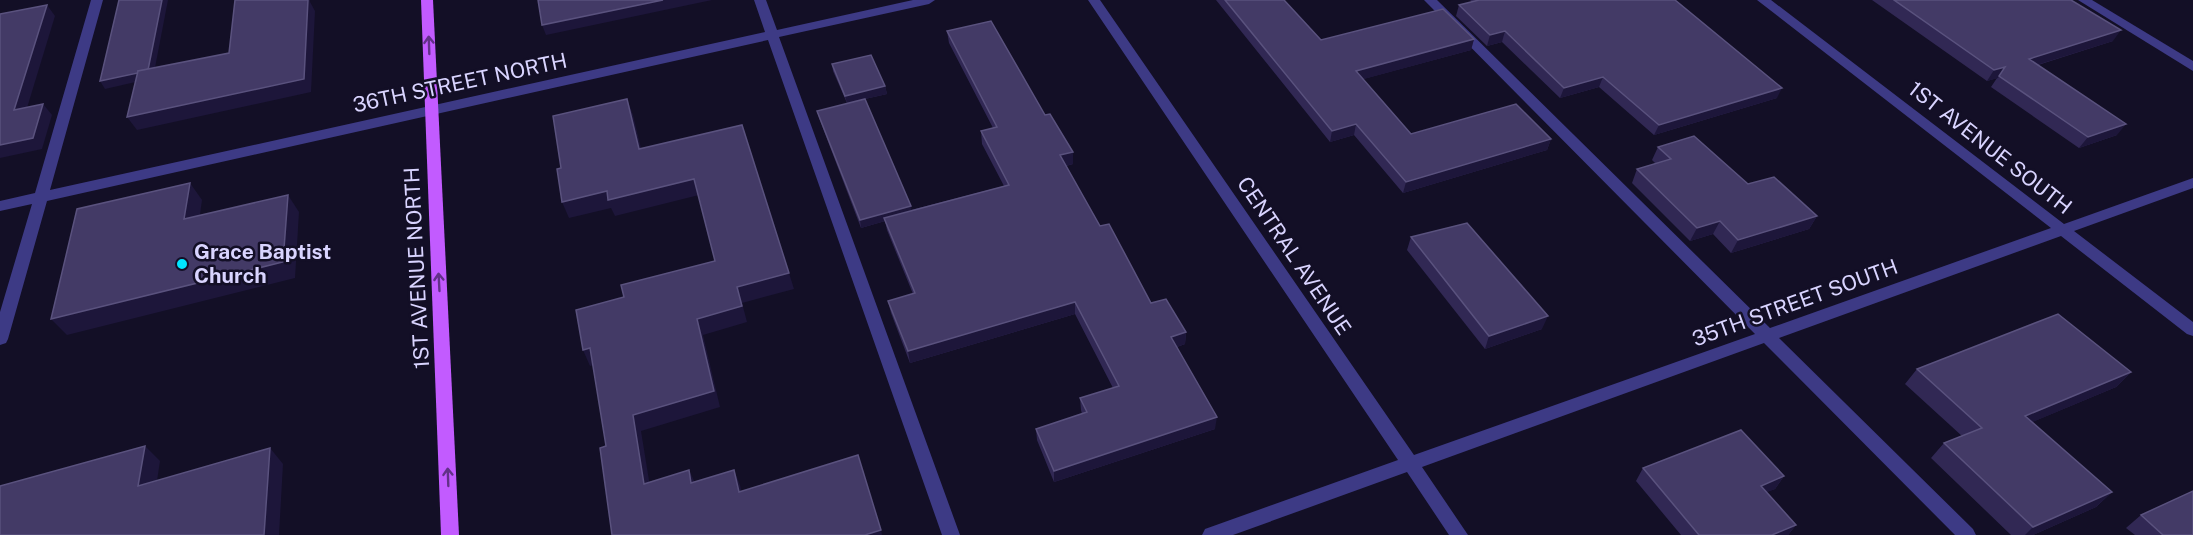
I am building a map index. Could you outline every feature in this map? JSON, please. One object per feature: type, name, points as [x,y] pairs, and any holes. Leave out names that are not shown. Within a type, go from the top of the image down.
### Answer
[{"type":"main road","name":"1ST AVENUE NORTH","points":[[427,0],[450,535]]},
{"type":"street","points":[[0,339],[97,0]]},
{"type":"street","points":[[760,0],[951,535]]},
{"type":"street","name":"36TH STREET NORTH","points":[[0,206],[929,0]]},
{"type":"street","name":"CENTRAL AVENUE","points":[[1094,0],[1459,535]]},
{"type":"street","points":[[1430,0],[1967,535]]},
{"type":"street","name":"1ST AVENUE SOUTH","points":[[1763,0],[2193,330]]},
{"type":"street","points":[[2084,0],[2193,67]]},
{"type":"street","name":"35TH STREET SOUTH","points":[[1211,535],[2193,183]]},
{"type":"building","points":[[119,0],[162,0],[148,70],[100,81]]},
{"type":"building","points":[[235,0],[308,0],[304,79],[127,117],[138,71],[229,53]]},
{"type":"building","points":[[538,0],[663,0],[542,25]]},
{"type":"building","points":[[1225,0],[1284,0],[1321,40],[1443,9],[1474,39],[1356,71],[1411,134],[1516,104],[1551,139],[1406,182],[1356,124],[1332,131]]},
{"type":"building","points":[[1479,0],[1675,0],[1782,88],[1659,125],[1603,77],[1564,88],[1505,31],[1490,35],[1459,5]]},
{"type":"building","points":[[1894,0],[2071,0],[2121,30],[2029,59],[2126,124],[2088,137],[1999,76],[2005,67],[1994,70]]},
{"type":"building","points":[[47,5],[14,110],[43,104],[33,138],[0,145],[0,14]]},
{"type":"building","points":[[991,21],[1045,115],[1050,114],[1073,152],[1060,155],[1100,226],[1109,224],[1151,303],[1166,299],[1186,332],[1171,337],[1217,417],[1054,471],[1036,429],[1087,412],[1080,398],[1119,386],[1075,302],[908,351],[888,301],[915,293],[884,218],[1009,185],[981,131],[997,127],[947,31]]},
{"type":"building","points":[[871,55],[885,86],[845,96],[832,64]]},
{"type":"building","points":[[627,99],[639,149],[742,125],[789,273],[737,287],[742,306],[697,319],[714,391],[633,415],[644,484],[689,470],[691,483],[734,470],[739,492],[858,455],[881,530],[865,535],[612,535],[600,448],[606,446],[590,348],[583,350],[576,310],[624,297],[621,285],[715,261],[694,179],[608,200],[607,191],[562,202],[557,169],[561,168],[553,116]]},
{"type":"building","points":[[865,99],[911,206],[860,220],[817,111]]},
{"type":"building","points":[[1694,136],[1748,184],[1774,177],[1817,216],[1738,240],[1720,221],[1697,228],[1637,169],[1671,159],[1658,147]]},
{"type":"building","points":[[190,183],[184,219],[288,195],[283,262],[51,319],[77,209]]},
{"type":"building","points":[[1467,223],[1548,316],[1489,336],[1411,237]]},
{"type":"building","points":[[2058,314],[2131,372],[2025,416],[2112,492],[2033,527],[1944,443],[1982,428],[1917,369]]},
{"type":"building","points":[[1741,430],[1784,476],[1761,486],[1796,525],[1772,535],[1699,535],[1643,468]]},
{"type":"building","points":[[145,446],[138,486],[270,448],[264,535],[0,535],[0,486]]},
{"type":"building","points":[[2193,491],[2193,535],[2163,535],[2141,515]]},
{"type":"place","name":"Grace Baptist Church","points":[[182,264]]}]
